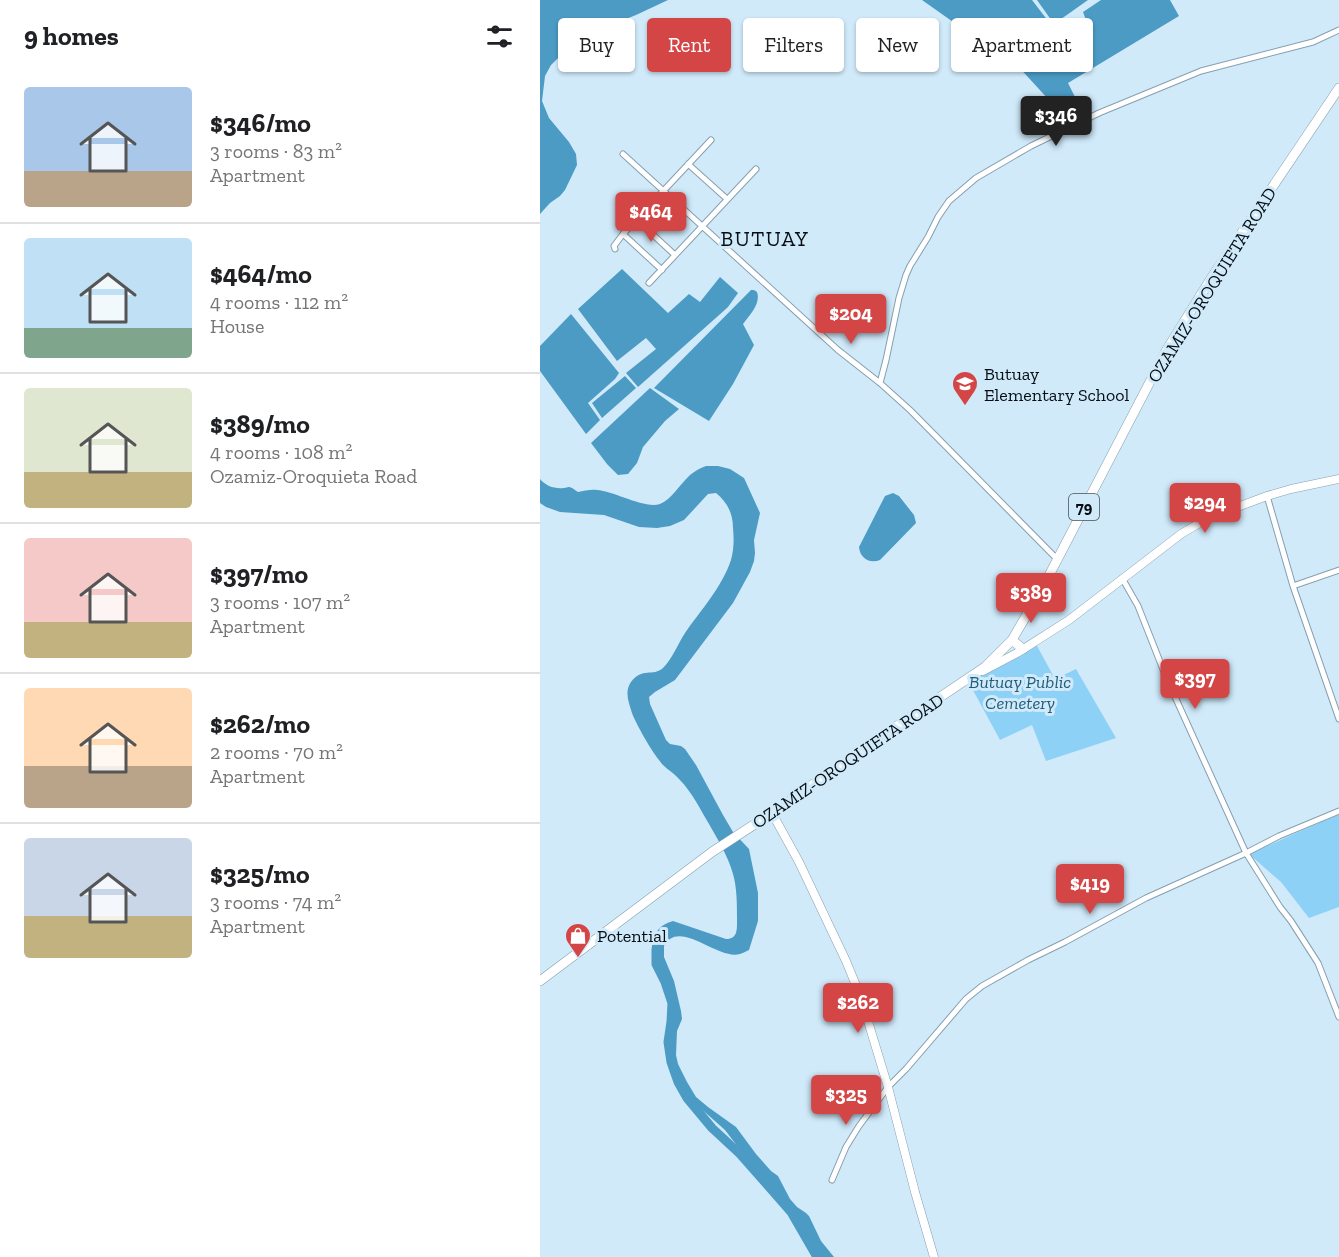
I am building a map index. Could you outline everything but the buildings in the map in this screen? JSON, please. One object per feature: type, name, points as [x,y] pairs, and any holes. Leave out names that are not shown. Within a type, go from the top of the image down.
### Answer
[{"type":"highway","name":"OZAMIZ-OROQUIETA ROAD","points":[[540,981],[712,852],[1018,645],[1057,559],[1166,351],[1212,277],[1339,88]]},
{"type":"street","points":[[880,383],[899,298],[910,266],[949,201],[976,178],[1031,146],[1099,113],[1201,71],[1313,42],[1339,30]]},
{"type":"street","points":[[615,249],[614,246],[623,234],[711,140]]},
{"type":"street","points":[[623,154],[838,350],[880,383],[917,417],[1057,559]]},
{"type":"street","points":[[688,164],[728,199]]},
{"type":"street","points":[[650,283],[756,169]]},
{"type":"street","points":[[637,220],[675,255]]},
{"type":"street","points":[[623,234],[662,270]]},
{"type":"street","points":[[976,674],[1018,645],[1081,610],[1194,525],[1228,509],[1267,496],[1339,479]]},
{"type":"street","points":[[1267,496],[1293,586],[1339,719]]},
{"type":"street","points":[[1293,586],[1339,570]]},
{"type":"street","points":[[1122,578],[1138,606],[1166,677],[1246,853],[1318,963],[1339,1017]]},
{"type":"street","points":[[832,1180],[846,1147],[888,1087],[966,999],[982,986],[1146,898],[1280,836],[1339,812]]},
{"type":"street","points":[[772,813],[799,862],[860,995],[888,1087],[934,1257]]},
{"type":"green space","name":"Butuay Public Cemetery","points":[[1036,644],[1055,679],[1076,669],[1116,738],[1046,761],[1032,725],[1000,740],[968,681]]},
{"type":"green space","points":[[1339,814],[1339,907],[1309,918],[1281,882],[1249,854]]},
{"type":"shaded area","points":[[540,0],[668,0],[628,18],[558,18],[558,58],[545,76],[542,101],[549,118],[576,154],[577,165],[565,190],[540,214]]},
{"type":"shaded area","points":[[922,0],[1032,0],[1046,18],[951,18],[951,21]]},
{"type":"shaded area","points":[[1037,0],[1088,0],[1062,18],[1050,18]]},
{"type":"shaded area","points":[[1101,0],[1170,0],[1179,16],[1093,68],[1093,18],[1085,18],[1083,12]]},
{"type":"shaded area","points":[[1023,72],[1086,72],[1068,83],[1076,99],[1060,112]]},
{"type":"shaded area","points":[[622,269],[668,313],[689,294],[700,302],[720,277],[738,293],[728,307],[638,387],[626,373],[656,349],[646,338],[617,361],[578,309]]},
{"type":"shaded area","points":[[751,290],[757,292],[757,301],[743,324],[754,345],[733,384],[709,421],[654,388]]},
{"type":"shaded area","points":[[571,314],[619,373],[588,403],[600,420],[586,434],[540,371],[540,346]]},
{"type":"shaded area","points":[[625,376],[636,388],[602,418],[592,403]]},
{"type":"shaded area","points":[[650,388],[679,409],[665,421],[643,447],[637,463],[628,474],[618,475],[591,443]]},
{"type":"shaded area","points":[[706,466],[730,469],[744,478],[760,513],[754,540],[754,561],[733,603],[675,680],[649,697],[666,740],[670,744],[685,749],[733,832],[749,849],[758,893],[758,921],[749,950],[740,954],[732,955],[686,937],[677,936],[664,945],[664,957],[674,981],[682,1019],[677,1031],[676,1055],[678,1064],[696,1097],[736,1127],[756,1154],[778,1176],[790,1199],[809,1216],[821,1241],[834,1257],[820,1257],[783,1198],[754,1168],[725,1130],[689,1098],[674,1067],[671,1044],[675,1004],[652,949],[657,931],[673,921],[726,939],[733,937],[737,930],[735,885],[726,854],[692,795],[684,784],[661,763],[648,744],[632,713],[627,694],[635,677],[643,673],[659,671],[666,665],[722,580],[731,560],[733,548],[731,513],[716,493],[708,494],[684,520],[657,528],[639,527],[604,515],[560,512],[540,503],[540,479],[548,485],[560,488],[570,487],[578,492],[604,491],[646,504],[660,504],[672,495],[690,475]]},
{"type":"shaded area","points":[[893,493],[899,496],[914,515],[916,523],[880,560],[869,561],[861,554],[859,547],[885,496]]},
{"type":"waterway","points":[[656,949],[656,964],[672,1003],[668,1042],[671,1062],[678,1082],[687,1098],[712,1128],[740,1154],[791,1212],[817,1257]]},
{"type":"place","name":"Butuay Elementary School","points":[[965,407]]},
{"type":"place","name":"Potential","points":[[578,959]]},
{"type":"district","name":"BUTUAY","points":[[765,238]]}]
